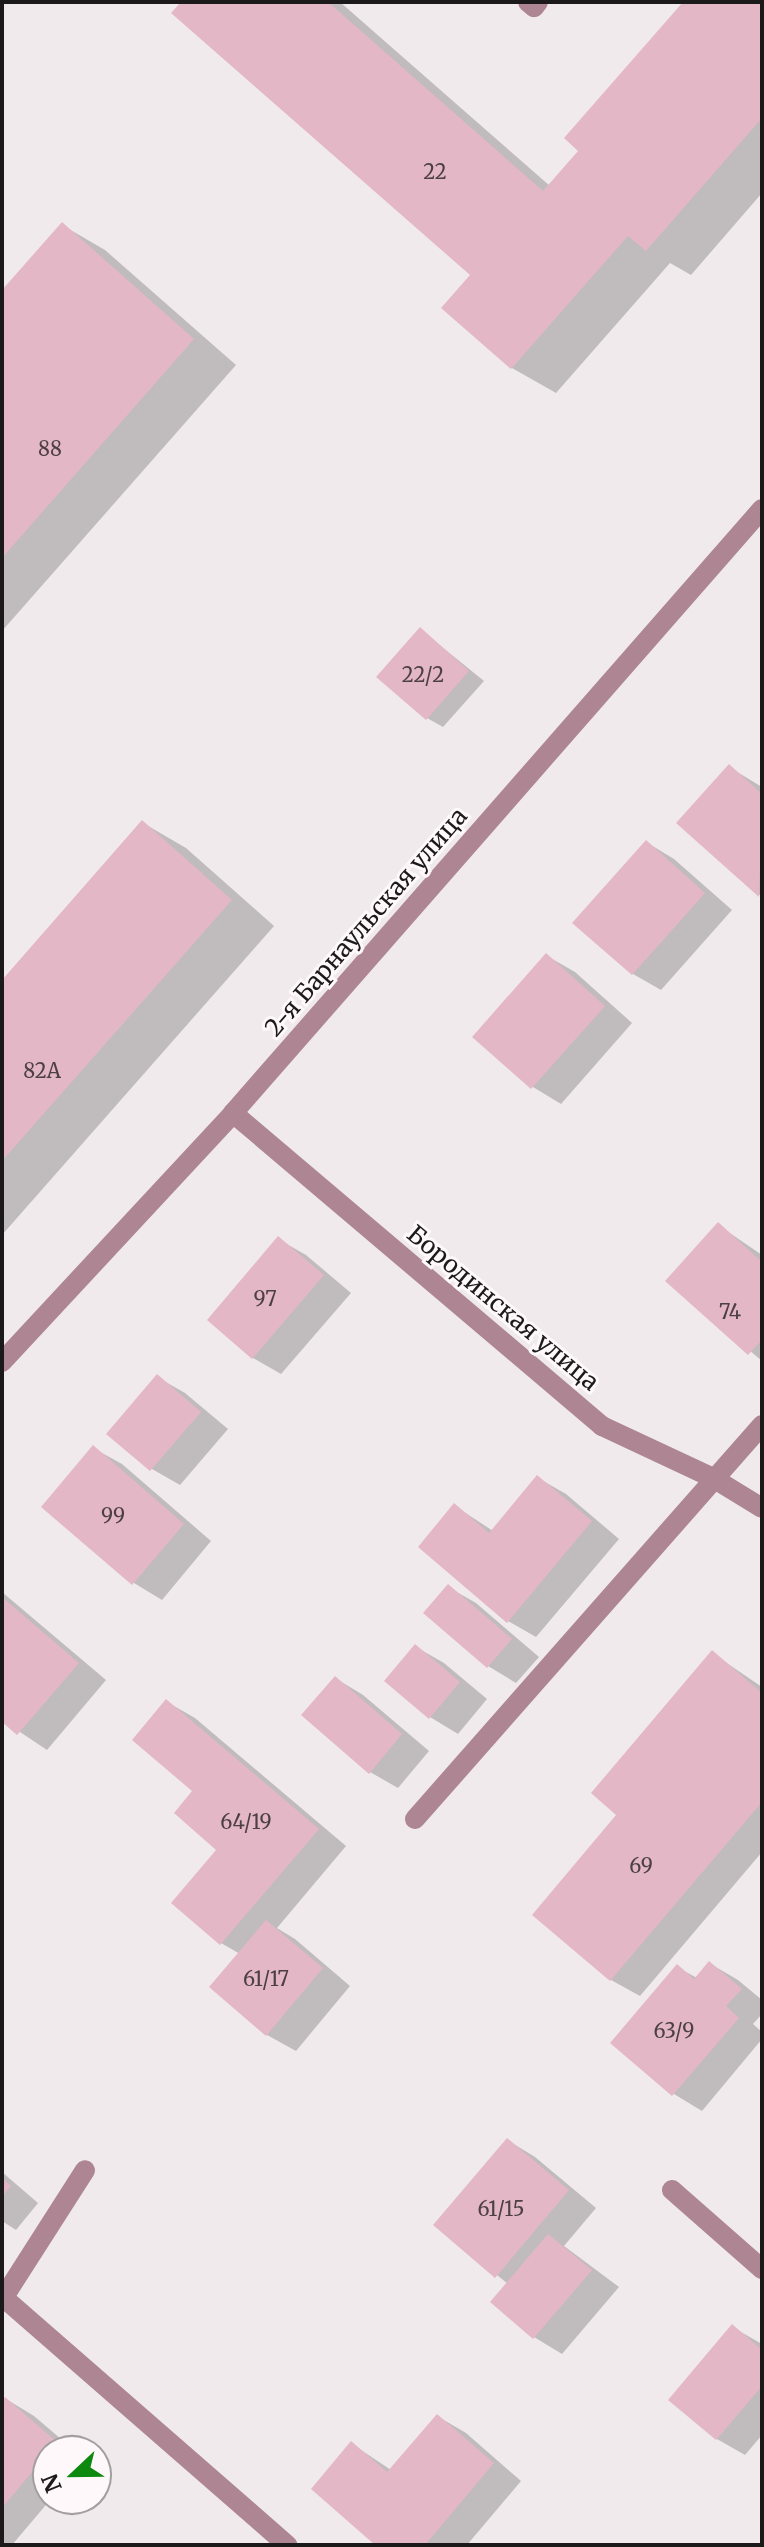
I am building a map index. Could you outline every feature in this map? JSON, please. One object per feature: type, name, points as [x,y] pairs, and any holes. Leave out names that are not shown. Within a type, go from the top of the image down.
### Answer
[{"type":"street","points":[[528,2],[534,7],[538,2]]},
{"type":"street","name":"2-я Барнаульская улица","points":[[2,1362],[233,1113],[762,509]]},
{"type":"street","name":"Бородинская улица","points":[[233,1113],[602,1426],[713,1478],[762,1508]]},
{"type":"street","points":[[415,1819],[762,1425]]},
{"type":"street","points":[[85,2170],[3,2299],[287,2545]]},
{"type":"street","points":[[672,2190],[762,2269]]},
{"type":"building","points":[[181,2],[328,2],[543,191],[578,151],[564,138],[683,2],[762,2],[762,118],[646,251],[628,236],[511,369],[441,308],[470,275],[171,13]]},
{"type":"building","points":[[62,222],[194,339],[2,558],[2,290]]},
{"type":"building","points":[[420,627],[469,671],[426,720],[376,677]]},
{"type":"building","points":[[729,764],[762,794],[759,897],[676,823]]},
{"type":"building","points":[[142,820],[232,900],[2,1161],[2,980]]},
{"type":"building","points":[[646,840],[705,893],[632,975],[572,923]]},
{"type":"building","points":[[546,953],[605,1006],[531,1089],[472,1037]]},
{"type":"building","points":[[718,1222],[762,1262],[762,1340],[748,1355],[665,1281]]},
{"type":"building","points":[[278,1236],[324,1275],[252,1359],[207,1320]]},
{"type":"building","points":[[157,1374],[201,1412],[150,1471],[106,1434]]},
{"type":"building","points":[[93,1445],[184,1524],[132,1585],[41,1507]]},
{"type":"building","points":[[537,1475],[592,1521],[507,1623],[418,1547],[454,1503],[489,1533]]},
{"type":"building","points":[[448,1584],[512,1639],[487,1668],[423,1613]]},
{"type":"building","points":[[2,1597],[79,1663],[17,1735],[2,1722]]},
{"type":"building","points":[[415,1644],[460,1682],[429,1719],[384,1681]]},
{"type":"building","points":[[712,1650],[762,1693],[762,1802],[610,1981],[532,1915],[616,1815],[591,1793]]},
{"type":"building","points":[[335,1676],[402,1734],[369,1774],[301,1715]]},
{"type":"building","points":[[166,1699],[319,1829],[220,1945],[171,1903],[216,1850],[174,1813],[192,1791],[132,1740]]},
{"type":"building","points":[[266,1920],[323,1968],[266,2036],[209,1987]]},
{"type":"building","points":[[709,1961],[742,1989],[726,2006],[739,2018],[672,2096],[610,2043],[677,1964],[694,1979]]},
{"type":"building","points":[[507,2138],[569,2190],[495,2278],[433,2225]]},
{"type":"building","points":[[2,2178],[11,2186],[2,2197]]},
{"type":"building","points":[[548,2234],[592,2270],[533,2339],[490,2302]]},
{"type":"building","points":[[732,2324],[762,2350],[762,2386],[716,2440],[668,2400]]},
{"type":"building","points":[[5,2397],[49,2435],[32,2435],[32,2472],[2,2508],[2,2401]]},
{"type":"building","points":[[437,2414],[494,2463],[425,2545],[375,2545],[311,2489],[351,2441],[387,2472]]}]
